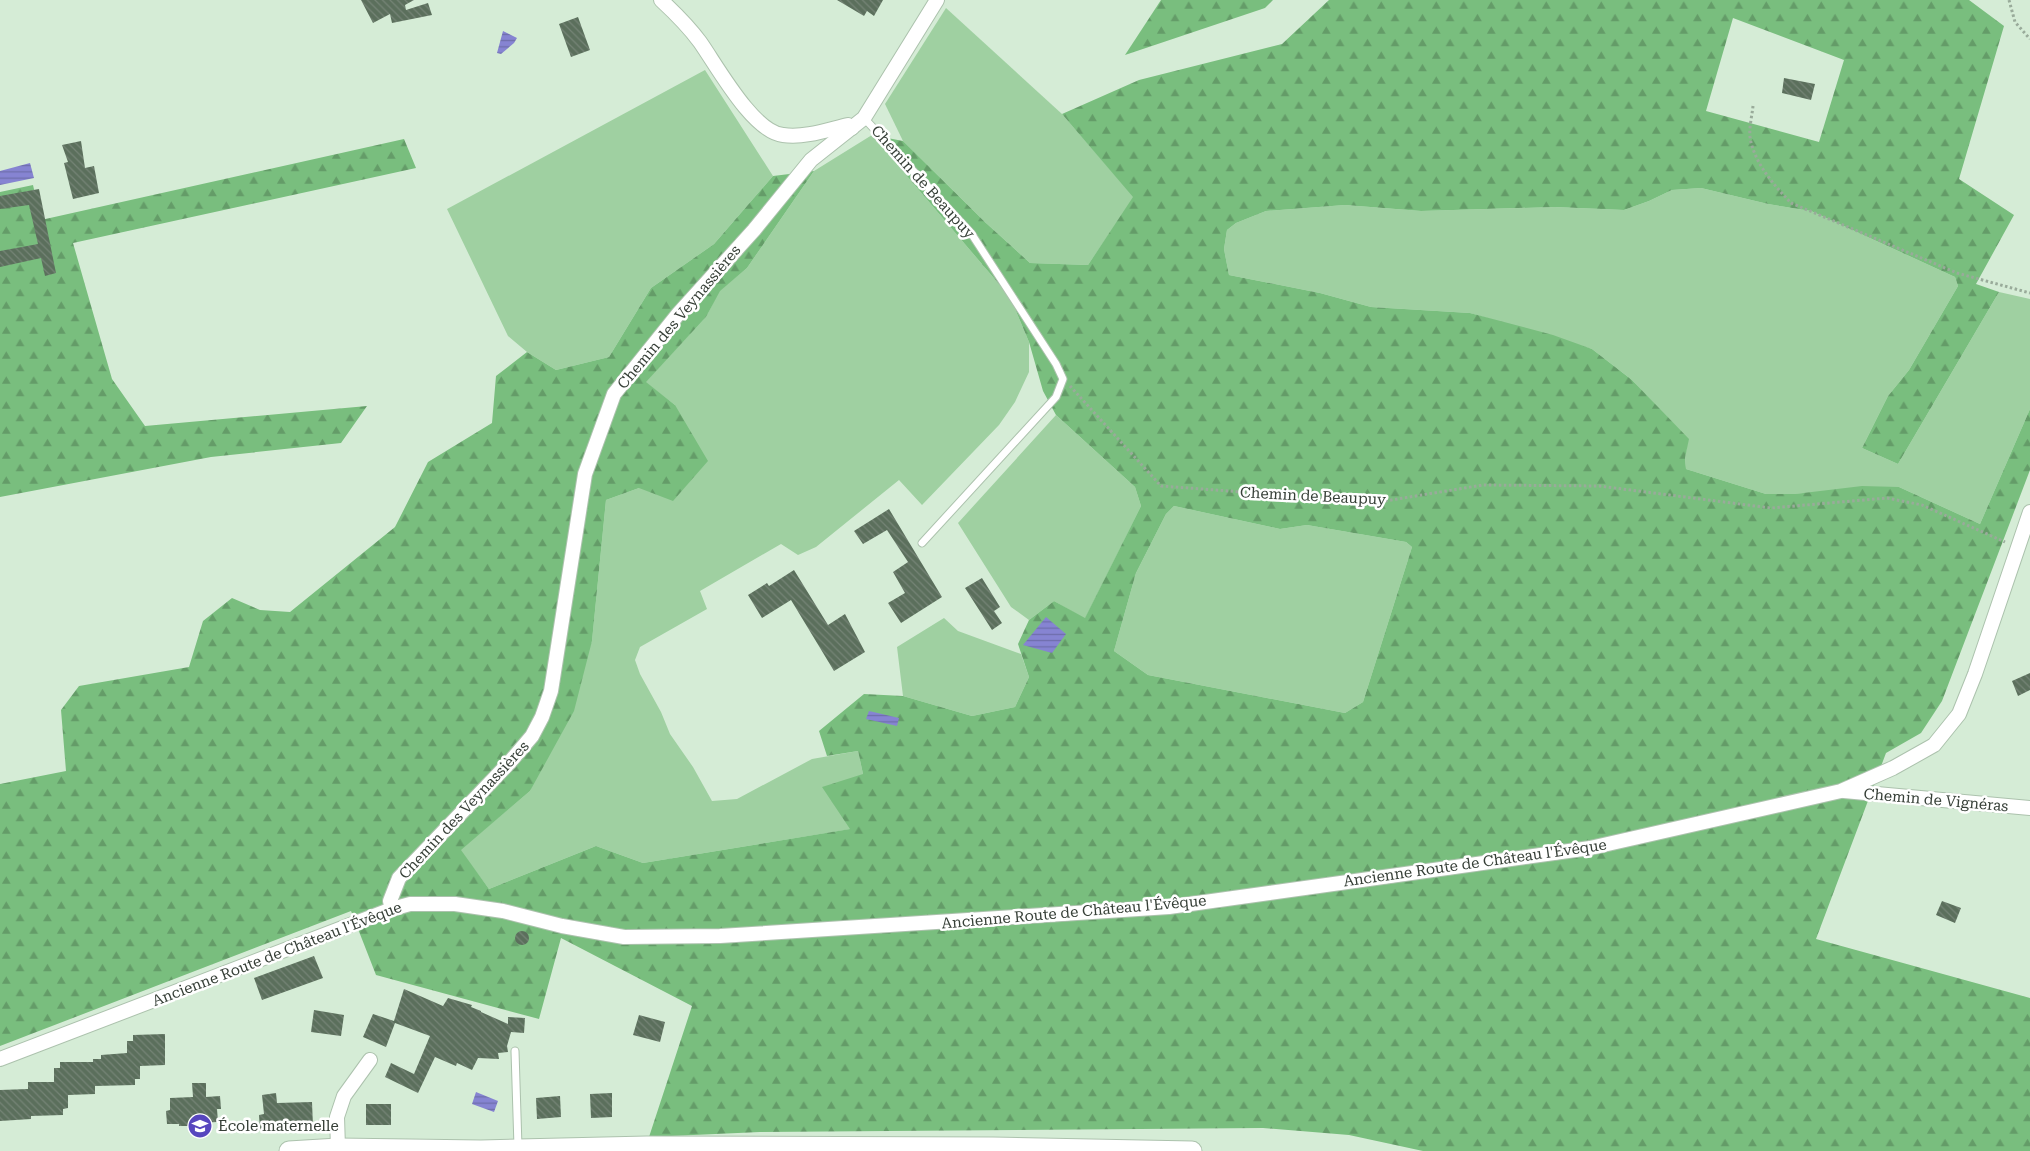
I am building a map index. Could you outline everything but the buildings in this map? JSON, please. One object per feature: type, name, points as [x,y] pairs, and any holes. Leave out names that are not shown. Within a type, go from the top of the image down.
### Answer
[{"type":"main road","points":[[289,1151],[338,1148],[518,1150],[647,1146],[1192,1151]]},
{"type":"street","name":"Chemin de Beaupuy","points":[[661,0],[699,41],[755,119],[767,129],[782,135],[803,135],[848,125],[852,128]]},
{"type":"street","name":"Chemin des Veynassières","points":[[392,909],[390,902],[399,878],[509,763],[532,736],[542,717],[551,692],[585,474],[614,394],[679,313],[754,230],[811,160],[864,118],[937,0]]},
{"type":"street","name":"Ancienne Route de Château l'Évêque","points":[[0,1059],[392,909],[410,904],[455,904],[503,911],[562,926],[624,937],[720,936],[1169,907],[1590,848],[1841,791],[1893,768],[1934,745],[1959,714],[1975,674],[2030,512]]},
{"type":"street","name":"Chemin de Vignéras","points":[[1841,791],[2030,808]]},
{"type":"street","points":[[338,1148],[337,1117],[344,1096],[370,1060]]},
{"type":"lane","name":"Chemin de Beaupuy","points":[[864,118],[970,232],[1056,364],[1063,378]]},
{"type":"lane","points":[[922,543],[1056,397],[1063,378]]},
{"type":"lane","points":[[515,1051],[518,1150]]},
{"type":"path","points":[[2009,0],[2016,22],[2030,40]]},
{"type":"path","points":[[1752,106],[1750,136],[1756,156],[1774,185],[1791,204],[1956,273],[2030,293]]},
{"type":"path","name":"Chemin de Beaupuy","points":[[1063,378],[1161,486],[1379,502],[1483,485],[1599,486],[1771,508],[1887,498],[1922,505],[2017,548]]},
{"type":"green space","points":[[1161,0],[1273,0],[1265,8],[1125,55]]},
{"type":"green space","points":[[1329,0],[1969,0],[2004,26],[1959,179],[2014,215],[1976,284],[1999,292],[1898,464],[1862,448],[1888,396],[1909,370],[1958,286],[1955,277],[1811,211],[1768,204],[1701,188],[1672,190],[1624,210],[1555,207],[1421,211],[1345,205],[1266,211],[1236,223],[1227,230],[1224,249],[1229,275],[1320,293],[1371,307],[1470,313],[1553,335],[1592,349],[1632,380],[1689,439],[1685,458],[1686,469],[1766,494],[1795,494],[1862,486],[1899,487],[1980,524],[2030,409],[2030,470],[1942,701],[1921,733],[1886,753],[1816,939],[2030,998],[2030,1151],[1423,1151],[1349,1135],[1263,1128],[760,1132],[649,1137],[692,1006],[561,938],[539,1019],[376,975],[351,911],[0,1046],[0,784],[66,771],[61,710],[79,686],[189,667],[203,621],[232,598],[260,610],[290,612],[395,527],[428,462],[492,423],[496,376],[527,352],[556,370],[609,357],[651,288],[714,244],[773,176],[814,171],[747,268],[720,291],[706,317],[646,382],[675,405],[708,461],[673,501],[639,488],[606,500],[592,641],[574,711],[530,791],[461,850],[489,889],[596,846],[643,863],[850,829],[822,787],[863,774],[858,751],[827,756],[819,731],[864,694],[903,696],[972,716],[1015,707],[1029,677],[1018,644],[1029,620],[1054,601],[1085,618],[1141,506],[1135,487],[1056,415],[1043,391],[1029,342],[1010,297],[872,135],[903,141],[986,223],[1030,263],[1088,265],[1133,197],[1062,114],[1139,80],[1282,44]],"holes":[[[1733,18],[1844,60],[1819,142],[1706,111]],[[1174,506],[1280,529],[1307,525],[1406,542],[1412,547],[1363,702],[1345,713],[1148,675],[1114,651],[1136,573],[1166,514]]]},
{"type":"green space","points":[[946,8],[1062,114],[1134,197],[1088,265],[1030,263],[986,223],[903,141],[885,104]]},
{"type":"green space","points":[[705,70],[773,176],[714,244],[651,288],[609,357],[556,370],[527,352],[508,336],[447,209]]},
{"type":"green space","points":[[872,135],[1010,297],[1029,342],[1029,372],[1015,402],[999,425],[922,505],[899,480],[816,547],[798,555],[781,544],[700,591],[707,609],[640,647],[635,660],[670,734],[693,767],[712,801],[737,799],[812,759],[858,751],[863,774],[851,829],[643,863],[596,846],[489,889],[460,850],[530,791],[592,641],[606,500],[639,488],[675,405],[645,382],[706,317],[719,291],[747,268],[814,171]]},
{"type":"green space","points":[[404,139],[416,168],[73,243],[112,379],[145,426],[367,406],[341,443],[211,457],[0,497],[0,192],[33,185],[41,220]]},
{"type":"green space","points":[[1701,188],[1768,204],[1811,211],[1955,277],[1958,286],[1909,370],[1888,396],[1862,448],[1898,464],[1999,292],[2030,299],[2030,409],[1980,524],[1899,487],[1795,494],[1766,494],[1686,469],[1685,458],[1688,439],[1632,380],[1592,349],[1470,313],[1371,307],[1320,293],[1229,275],[1224,249],[1227,230],[1236,223],[1266,211],[1345,205],[1421,211],[1555,207],[1624,210],[1672,190]]},
{"type":"green space","points":[[1056,415],[1135,487],[1141,506],[1085,619],[1054,601],[1029,620],[1011,607],[958,523]]},
{"type":"green space","points":[[1174,506],[1280,529],[1307,525],[1406,542],[1412,547],[1363,702],[1345,713],[1148,675],[1114,651],[1136,573],[1166,514]]},
{"type":"green space","points":[[944,618],[958,631],[1021,654],[1029,677],[1015,707],[972,716],[903,696],[897,647]]},
{"type":"shaded area","points":[[503,31],[517,38],[501,54],[497,53]]},
{"type":"shaded area","points":[[30,163],[34,178],[0,185],[0,171]]},
{"type":"shaded area","points":[[1046,617],[1066,634],[1052,653],[1023,645]]},
{"type":"shaded area","points":[[869,711],[899,718],[897,726],[866,719]]},
{"type":"shaded area","points":[[476,1092],[498,1101],[494,1112],[472,1104]]},
{"type":"place","name":"École maternelle","points":[[200,1126]]}]
